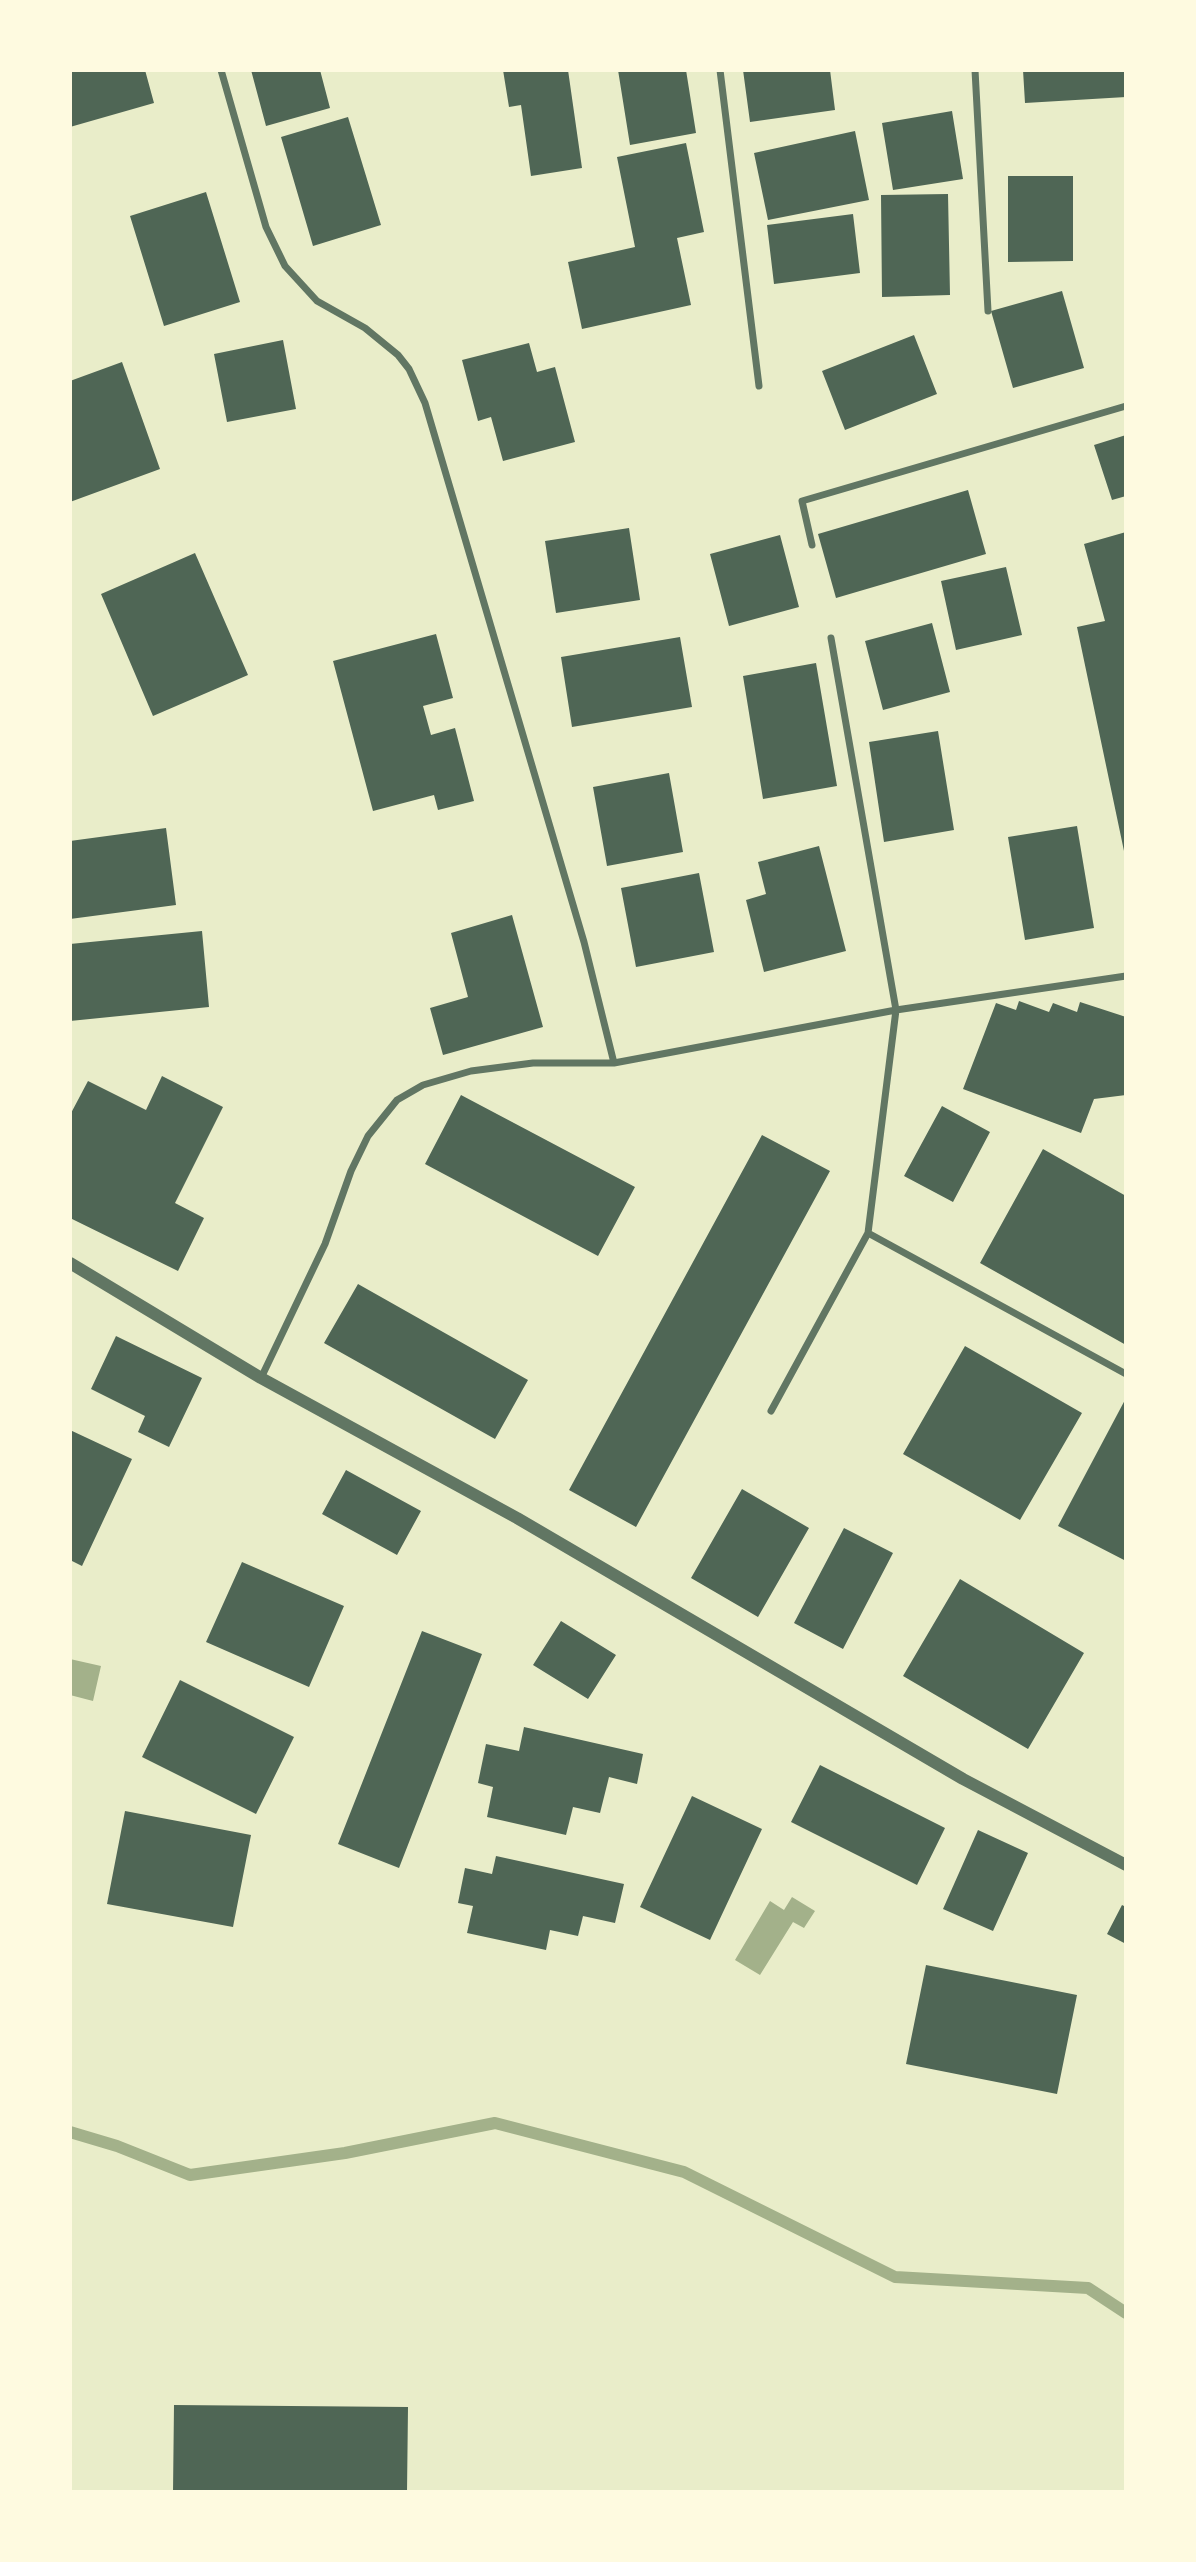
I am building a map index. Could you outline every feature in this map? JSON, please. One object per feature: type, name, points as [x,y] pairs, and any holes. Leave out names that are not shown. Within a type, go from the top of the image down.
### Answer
[{"type":"street","points":[[221,70],[266,227],[285,266],[317,301],[365,328],[398,355],[409,369],[425,403],[584,942],[614,1063]]},
{"type":"street","points":[[720,70],[759,386]]},
{"type":"street","points":[[975,70],[988,311]]},
{"type":"street","points":[[812,545],[802,501],[1126,406]]},
{"type":"street","points":[[772,1411],[868,1233],[896,1010],[831,638]]},
{"type":"street","points":[[261,1378],[325,1244],[351,1171],[373,1129],[397,1100],[423,1085],[471,1071],[533,1063],[614,1063],[896,1010],[1126,976]]},
{"type":"street","points":[[868,1233],[1126,1374]]},
{"type":"street","points":[[70,1263],[261,1378],[517,1518],[963,1779],[1126,1865]]},
{"type":"shaded area","points":[[70,1659],[101,1666],[93,1701],[70,1695]]},
{"type":"shaded area","points":[[792,1897],[815,1911],[804,1928],[793,1922],[760,1975],[735,1960],[770,1901],[784,1910]]},
{"type":"building","points":[[70,70],[145,70],[154,103],[70,127]]},
{"type":"building","points":[[251,70],[320,70],[330,108],[266,126]]},
{"type":"building","points":[[503,70],[568,70],[582,168],[531,176],[521,105],[509,107]]},
{"type":"building","points":[[618,70],[686,70],[696,133],[630,145]]},
{"type":"building","points":[[743,70],[830,70],[835,110],[750,122]]},
{"type":"building","points":[[1023,70],[1126,70],[1126,97],[1025,103]]},
{"type":"building","points":[[952,111],[963,179],[893,190],[882,123]]},
{"type":"building","points":[[348,117],[381,225],[313,246],[281,137]]},
{"type":"building","points":[[855,131],[869,200],[768,220],[754,153]]},
{"type":"building","points":[[686,143],[704,232],[677,238],[691,305],[582,329],[568,262],[635,247],[617,157]]},
{"type":"building","points":[[1008,176],[1073,176],[1073,261],[1008,262]]},
{"type":"building","points":[[206,192],[240,302],[164,326],[130,216]]},
{"type":"building","points":[[948,194],[950,295],[882,297],[881,195]]},
{"type":"building","points":[[853,214],[860,273],[774,284],[767,225]]},
{"type":"building","points":[[1062,291],[1084,368],[1013,388],[991,311]]},
{"type":"building","points":[[914,335],[937,394],[845,430],[822,371]]},
{"type":"building","points":[[283,340],[296,409],[227,422],[214,354]]},
{"type":"building","points":[[529,343],[537,372],[555,367],[575,442],[503,461],[491,417],[478,421],[462,360]]},
{"type":"building","points":[[122,362],[160,469],[70,502],[70,381]]},
{"type":"building","points":[[1126,435],[1126,496],[1112,500],[1094,445]]},
{"type":"building","points":[[968,490],[986,554],[836,598],[818,534]]},
{"type":"building","points":[[629,528],[640,600],[556,613],[545,541]]},
{"type":"building","points":[[1126,532],[1124,851],[1077,627],[1105,621],[1084,544]]},
{"type":"building","points":[[780,535],[799,607],[729,626],[710,554]]},
{"type":"building","points":[[195,553],[248,675],[153,716],[101,594]]},
{"type":"building","points":[[1006,567],[1022,635],[956,650],[941,581]]},
{"type":"building","points":[[932,623],[950,692],[883,710],[865,641]]},
{"type":"building","points":[[436,634],[453,698],[423,706],[431,735],[455,728],[474,801],[438,810],[434,795],[373,811],[333,661]]},
{"type":"building","points":[[680,637],[692,707],[572,727],[561,657]]},
{"type":"building","points":[[816,663],[837,786],[763,799],[743,676]]},
{"type":"building","points":[[938,731],[954,830],[884,842],[869,742]]},
{"type":"building","points":[[669,773],[683,852],[607,866],[593,787]]},
{"type":"building","points":[[1077,826],[1094,928],[1025,940],[1008,837]]},
{"type":"building","points":[[166,828],[176,905],[70,919],[70,841]]},
{"type":"building","points":[[819,846],[846,951],[764,972],[746,900],[766,894],[758,862]]},
{"type":"building","points":[[699,873],[714,952],[636,967],[621,888]]},
{"type":"building","points":[[512,915],[543,1027],[443,1055],[430,1008],[468,997],[451,933]]},
{"type":"building","points":[[202,931],[209,1007],[70,1021],[70,944]]},
{"type":"building","points":[[1019,1001],[1049,1012],[1053,1003],[1077,1012],[1080,1002],[1126,1017],[1126,1095],[1094,1099],[1081,1133],[963,1089],[996,1003],[1016,1010]]},
{"type":"building","points":[[162,1076],[223,1107],[175,1203],[204,1218],[178,1271],[70,1218],[70,1115],[88,1081],[146,1110]]},
{"type":"building","points":[[461,1095],[635,1187],[598,1256],[425,1164]]},
{"type":"building","points":[[942,1106],[990,1132],[953,1202],[904,1176]]},
{"type":"building","points":[[762,1135],[830,1171],[636,1527],[569,1490]]},
{"type":"building","points":[[1043,1149],[1126,1196],[1126,1345],[980,1263]]},
{"type":"building","points":[[358,1284],[528,1380],[495,1439],[324,1343]]},
{"type":"building","points":[[116,1336],[202,1378],[169,1447],[138,1432],[145,1416],[91,1389]]},
{"type":"building","points":[[965,1346],[1082,1413],[1020,1520],[903,1454]]},
{"type":"building","points":[[1126,1398],[1126,1561],[1058,1526]]},
{"type":"building","points":[[70,1430],[132,1459],[82,1566],[70,1560]]},
{"type":"building","points":[[346,1470],[421,1511],[397,1555],[322,1514]]},
{"type":"building","points":[[742,1489],[809,1528],[758,1617],[691,1578]]},
{"type":"building","points":[[844,1528],[893,1553],[843,1649],[794,1623]]},
{"type":"building","points":[[242,1562],[344,1606],[309,1687],[206,1642]]},
{"type":"building","points":[[960,1579],[1084,1653],[1028,1749],[903,1676]]},
{"type":"building","points":[[561,1621],[616,1655],[588,1699],[533,1665]]},
{"type":"building","points":[[422,1631],[482,1654],[399,1868],[338,1844]]},
{"type":"building","points":[[180,1680],[294,1737],[256,1814],[142,1757]]},
{"type":"building","points":[[524,1727],[643,1754],[637,1784],[609,1777],[600,1813],[573,1807],[566,1835],[487,1817],[493,1787],[478,1783],[486,1744],[519,1751]]},
{"type":"building","points":[[820,1765],[945,1828],[917,1885],[791,1822]]},
{"type":"building","points":[[692,1796],[762,1829],[710,1940],[640,1907]]},
{"type":"building","points":[[125,1811],[251,1835],[233,1927],[107,1904]]},
{"type":"building","points":[[978,1830],[1028,1853],[993,1931],[943,1909]]},
{"type":"building","points":[[496,1856],[624,1884],[615,1923],[583,1916],[578,1936],[550,1930],[546,1950],[467,1933],[473,1906],[458,1903],[465,1868],[492,1874]]},
{"type":"building","points":[[1122,1905],[1126,1907],[1126,1944],[1107,1934]]},
{"type":"building","points":[[926,1965],[1077,1995],[1057,2094],[906,2064]]},
{"type":"building","points":[[174,2405],[408,2407],[407,2492],[173,2492]]},
{"type":"waterway","points":[[70,2132],[117,2146],[190,2175],[345,2153],[495,2123],[684,2172],[895,2277],[1088,2288],[1126,2313]]}]
